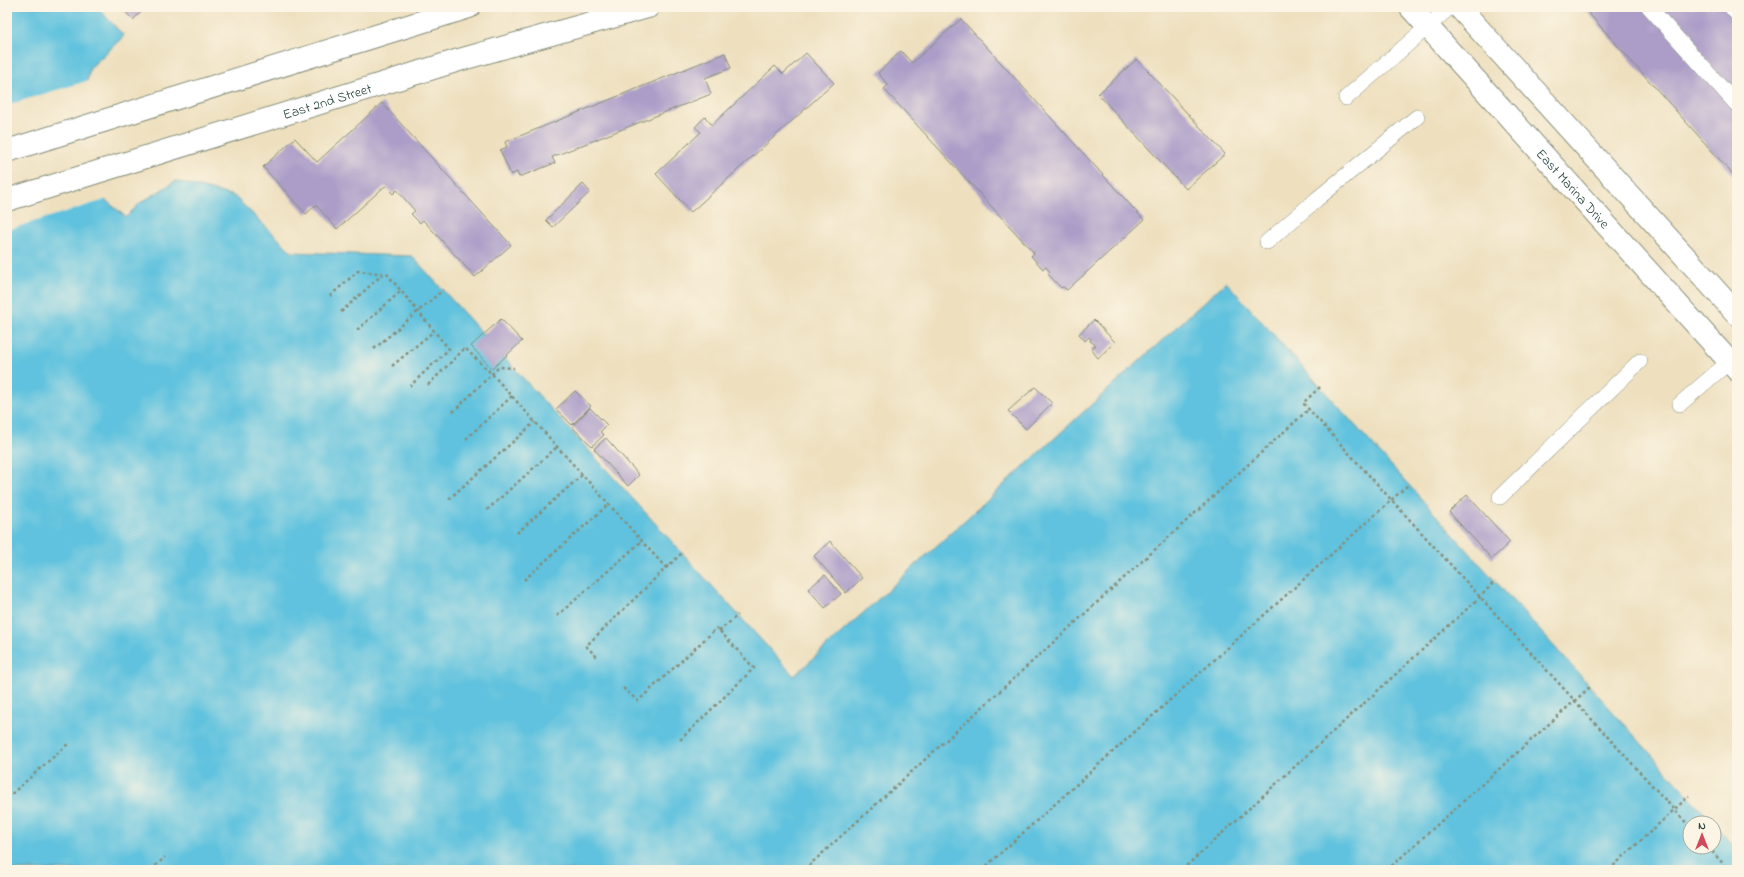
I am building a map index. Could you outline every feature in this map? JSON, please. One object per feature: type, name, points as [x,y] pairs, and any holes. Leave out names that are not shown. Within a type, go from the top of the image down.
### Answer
[{"type":"main road","points":[[7,151],[469,7]]},
{"type":"main road","name":"East 2nd Street","points":[[7,200],[459,60],[648,7]]},
{"type":"main road","name":"East Marina Drive","points":[[1410,7],[1735,362]]},
{"type":"main road","points":[[1459,7],[1737,314]]},
{"type":"lane","points":[[1346,98],[1450,7]]},
{"type":"lane","points":[[1649,7],[1737,105]]},
{"type":"lane","points":[[1731,7],[1737,14]]},
{"type":"lane","points":[[1268,242],[1317,199],[1417,117]]},
{"type":"lane","points":[[1500,497],[1640,361]]},
{"type":"lane","points":[[1680,404],[1735,362]]},
{"type":"path","points":[[330,296],[358,271],[387,274],[450,349],[410,386]]},
{"type":"path","points":[[341,312],[383,274]]},
{"type":"path","points":[[374,349],[443,290]]},
{"type":"path","points":[[357,330],[401,291]]},
{"type":"path","points":[[392,366],[434,331]]},
{"type":"path","points":[[428,385],[465,348],[492,374],[666,568]]},
{"type":"path","points":[[453,412],[499,367],[514,368]]},
{"type":"path","points":[[1320,387],[1303,403],[1682,818]]},
{"type":"path","points":[[466,439],[512,396]]},
{"type":"path","points":[[804,870],[1309,409]]},
{"type":"path","points":[[449,499],[535,422]]},
{"type":"path","points":[[487,510],[557,447]]},
{"type":"path","points":[[517,533],[582,475]]},
{"type":"path","points":[[982,870],[1408,485]]},
{"type":"path","points":[[524,580],[609,504]]},
{"type":"path","points":[[557,616],[642,541]]},
{"type":"path","points":[[598,658],[586,646],[682,553]]},
{"type":"path","points":[[1182,870],[1480,597],[1495,581]]},
{"type":"path","points":[[719,631],[738,615]]},
{"type":"path","points":[[623,688],[638,701],[717,628],[754,668],[680,740]]},
{"type":"path","points":[[1387,870],[1590,686]]},
{"type":"path","points":[[7,798],[69,743]]},
{"type":"path","points":[[1609,870],[1689,796]]},
{"type":"path","points":[[1715,855],[1729,870]]},
{"type":"path","points":[[151,870],[165,857]]},
{"type":"water","points":[[7,7],[97,7],[124,36],[90,68],[83,102],[79,146],[103,198],[126,217],[140,203],[176,181],[234,196],[292,252],[412,256],[794,676],[1226,282],[1706,815],[1682,815],[1682,855],[1722,855],[1722,833],[1737,850],[1737,870],[7,870]]},
{"type":"pier","points":[[90,80],[85,102],[82,146],[104,197],[108,199],[7,230],[7,105]]},
{"type":"building","points":[[121,7],[146,7],[133,20]]},
{"type":"building","points":[[1583,7],[1737,7],[1737,179]]},
{"type":"building","points":[[961,19],[1144,220],[1067,290],[1063,287],[1061,288],[1048,274],[1050,272],[1046,267],[1043,269],[1031,256],[1034,253],[884,89],[888,85],[878,73],[901,51],[912,63]]},
{"type":"building","points":[[725,53],[731,68],[705,78],[711,94],[552,157],[555,163],[519,177],[517,172],[511,175],[500,150],[507,147],[505,142]]},
{"type":"building","points":[[806,53],[834,83],[691,212],[656,174],[701,132],[695,127],[705,117],[712,125],[775,66],[783,74]]},
{"type":"building","points":[[1137,59],[1225,154],[1186,189],[1098,94]]},
{"type":"building","points":[[382,103],[511,245],[475,277],[423,220],[420,223],[411,214],[415,211],[397,190],[393,194],[385,186],[337,229],[316,205],[306,214],[263,167],[295,138],[317,162]]},
{"type":"building","points":[[583,184],[590,192],[553,227],[546,220]]},
{"type":"building","points":[[501,319],[522,341],[492,369],[471,346]]},
{"type":"building","points":[[1094,320],[1115,342],[1098,358],[1091,349],[1096,345],[1090,341],[1091,339],[1089,337],[1085,341],[1079,334]]},
{"type":"building","points":[[1035,387],[1052,403],[1026,429],[1008,411]]},
{"type":"building","points":[[575,391],[591,406],[572,425],[556,409]]},
{"type":"building","points":[[590,408],[607,425],[600,432],[604,435],[592,446],[572,427]]},
{"type":"building","points":[[606,438],[639,475],[628,486],[594,449]]},
{"type":"building","points":[[1467,495],[1510,542],[1492,559],[1449,512]]},
{"type":"building","points":[[830,541],[862,578],[846,593],[814,556]]},
{"type":"building","points":[[825,575],[841,594],[825,608],[808,589]]}]
